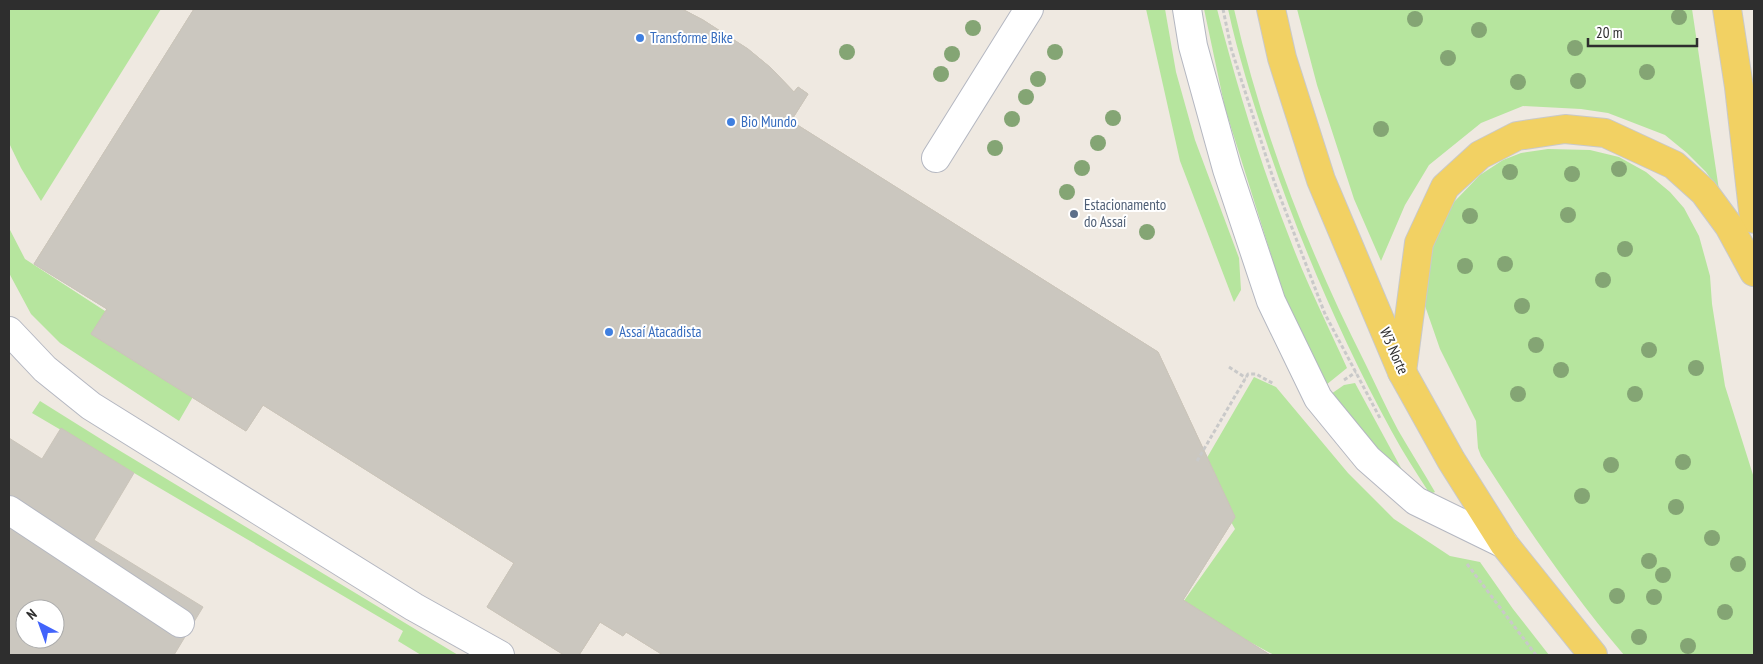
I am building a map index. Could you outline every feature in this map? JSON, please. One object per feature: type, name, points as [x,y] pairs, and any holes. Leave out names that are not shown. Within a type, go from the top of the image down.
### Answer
[{"type":"main road","name":"W3 Norte","points":[[1271,9],[1282,58],[1321,180],[1402,372],[1451,460],[1504,544],[1593,655]]},
{"type":"main road","points":[[1727,9],[1740,87],[1754,219]]},
{"type":"main road","points":[[1402,372],[1419,243],[1445,187],[1480,155],[1517,136],[1565,129],[1605,133],[1674,165],[1704,192],[1730,226],[1754,272]]},
{"type":"lane","points":[[936,158],[1029,9]]},
{"type":"lane","points":[[1188,9],[1193,46],[1227,169],[1270,301],[1318,398],[1368,458],[1416,501],[1504,544]]},
{"type":"lane","points":[[9,331],[45,369],[91,406],[414,606],[500,655]]},
{"type":"lane","points":[[9,510],[180,623]]},
{"type":"path","points":[[1223,9],[1231,48],[1274,181],[1325,314],[1384,425]]},
{"type":"path","points":[[1228,368],[1246,378]]},
{"type":"path","points":[[1339,382],[1356,372]]},
{"type":"green space","points":[[9,9],[161,9],[41,201],[21,168],[9,143]]},
{"type":"green space","points":[[1146,9],[1165,9],[1176,72],[1195,140],[1239,258],[1241,290],[1234,302],[1180,161]]},
{"type":"green space","points":[[1204,9],[1217,9],[1242,99],[1271,188],[1312,293],[1347,368],[1326,385],[1293,321],[1282,290],[1225,108]]},
{"type":"green space","points":[[1228,9],[1234,9],[1245,55],[1273,145],[1324,277],[1394,422],[1435,492],[1430,494],[1392,432],[1356,362],[1323,291],[1293,218],[1267,144],[1236,43]]},
{"type":"green space","points":[[1297,9],[1692,9],[1719,190],[1706,172],[1665,135],[1608,113],[1581,109],[1523,106],[1481,123],[1429,165],[1405,205],[1381,261],[1354,199],[1317,85]]},
{"type":"green space","points":[[1548,149],[1590,150],[1619,157],[1646,172],[1670,192],[1684,208],[1699,236],[1710,276],[1712,304],[1725,386],[1754,478],[1754,655],[1624,655],[1549,558],[1481,456],[1478,448],[1476,421],[1440,349],[1423,300],[1434,233],[1454,202],[1480,175],[1503,160],[1521,153]]},
{"type":"green space","points":[[9,228],[25,259],[205,376],[179,421],[60,343],[31,314],[9,273]]},
{"type":"green space","points":[[1254,377],[1276,387],[1348,473],[1394,519],[1450,556],[1480,562],[1513,609],[1549,655],[1274,655],[1181,605],[1235,529],[1201,468]]},
{"type":"green space","points":[[1355,383],[1407,479],[1375,449],[1331,394],[1344,385]]},
{"type":"green space","points":[[40,401],[458,655],[421,655],[398,641],[403,631],[32,413]]},
{"type":"building","name":"Assaí Atacadista","points":[[194,9],[682,9],[703,20],[748,49],[771,68],[794,92],[798,87],[808,94],[791,121],[1158,352],[1235,517],[1183,600],[1270,655],[663,655],[626,632],[623,636],[600,622],[579,655],[564,655],[487,607],[514,563],[263,405],[246,431],[91,334],[107,309],[34,264]]},
{"type":"building","name":"Assaí Atacadista","points":[[194,9],[682,9],[703,20],[748,49],[771,68],[794,92],[798,87],[808,94],[791,121],[1158,352],[1235,517],[1183,600],[1270,655],[663,655],[626,632],[623,636],[600,622],[579,655],[564,655],[487,607],[514,563],[263,405],[246,431],[91,334],[107,309],[34,264]]},
{"type":"building","points":[[61,428],[134,473],[94,540],[203,607],[174,655],[9,655],[9,438],[42,459]]},
{"type":"place","name":"Transforme Bike","points":[[640,38]]},
{"type":"place","name":"Bio Mundo","points":[[731,122]]},
{"type":"place","name":"Estacionamento do Assaí","points":[[1074,214]]},
{"type":"place","name":"Assaí Atacadista","points":[[609,332]]}]
